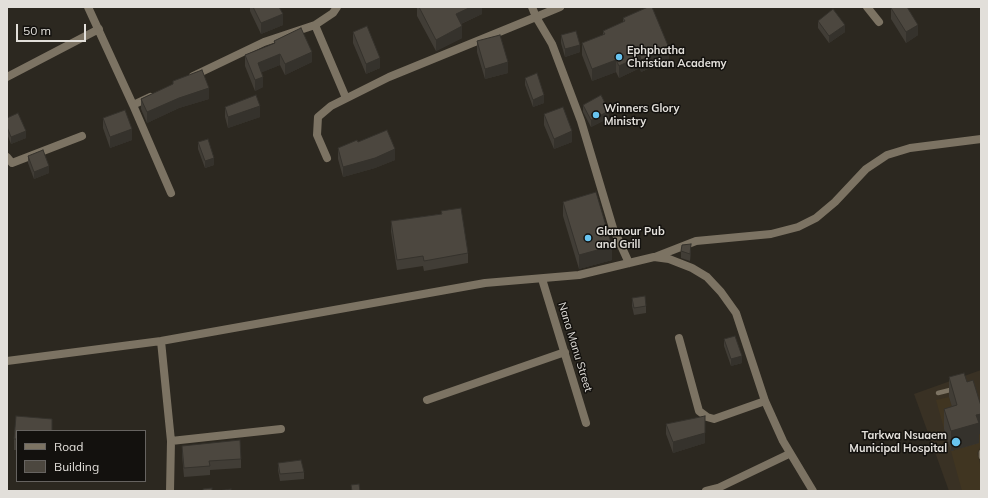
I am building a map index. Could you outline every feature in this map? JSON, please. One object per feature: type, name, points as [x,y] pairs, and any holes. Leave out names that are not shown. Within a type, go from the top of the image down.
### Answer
[{"type":"street","points":[[88,7],[133,105],[170,193]]},
{"type":"street","points":[[188,79],[264,42],[315,25],[333,13],[337,7]]},
{"type":"street","points":[[532,7],[536,17],[552,44],[581,121],[613,228],[628,263]]},
{"type":"street","points":[[327,158],[317,135],[318,118],[331,106],[389,77],[560,7]]},
{"type":"street","points":[[867,7],[879,22]]},
{"type":"street","points":[[315,25],[346,98]]},
{"type":"street","points":[[7,77],[99,29]]},
{"type":"street","points":[[133,105],[161,92]]},
{"type":"street","points":[[7,157],[12,163],[82,136]]},
{"type":"street","points":[[7,361],[161,341],[485,282],[542,279],[579,275],[654,257],[696,241],[771,234],[798,227],[816,218],[835,202],[866,169],[887,155],[910,148],[981,139]]},
{"type":"street","points":[[654,257],[669,259],[692,268],[707,277],[721,292],[736,313],[765,401],[789,454],[813,491]]},
{"type":"street","name":"Nana Manu Street","points":[[542,279],[586,423]]},
{"type":"street","points":[[679,338],[699,411],[707,417],[714,419],[765,401]]},
{"type":"street","points":[[161,341],[171,441],[170,491]]},
{"type":"street","points":[[427,400],[565,352]]},
{"type":"street","points":[[171,441],[281,429]]},
{"type":"street","points":[[706,491],[718,488],[789,454]]},
{"type":"lane","points":[[938,393],[958,388]]},
{"type":"lane","points":[[981,452],[981,457]]},
{"type":"shaded area","name":"Tarkwa Nsuaem Municipal Hospital","points":[[981,370],[981,491],[949,491],[914,394]]},
{"type":"shaded area","points":[[949,397],[957,425],[944,429],[936,400]]},
{"type":"shaded area","points":[[981,434],[981,446],[977,453],[981,467],[981,490],[962,491],[951,451],[978,443],[976,435]]},
{"type":"building","points":[[253,7],[279,7],[283,14],[261,23]]},
{"type":"building","points":[[419,7],[471,7],[456,14],[462,26],[436,40]]},
{"type":"building","points":[[648,7],[652,7],[669,48],[641,60],[640,56],[619,66],[616,60],[592,69],[582,43],[605,34],[603,31],[625,21],[623,18]]},
{"type":"building","points":[[907,7],[918,25],[906,32],[891,8]]},
{"type":"building","points":[[833,9],[845,25],[829,36],[818,21]]},
{"type":"building","points":[[367,26],[380,58],[366,64],[353,32]]},
{"type":"building","points":[[301,28],[312,52],[285,64],[280,54],[258,63],[263,77],[255,80],[245,55],[275,43],[274,41]]},
{"type":"building","points":[[576,31],[580,45],[565,49],[561,35]]},
{"type":"building","points":[[500,35],[508,62],[485,69],[477,41]]},
{"type":"building","points":[[202,70],[209,88],[179,98],[147,112],[141,99],[173,84],[173,81]]},
{"type":"building","points":[[537,73],[544,95],[533,100],[525,78]]},
{"type":"building","points":[[256,95],[260,106],[228,117],[225,107]]},
{"type":"building","points":[[601,95],[609,111],[591,120],[583,105]]},
{"type":"building","points":[[563,107],[572,131],[554,139],[544,114]]},
{"type":"building","points":[[125,110],[132,129],[110,137],[103,118]]},
{"type":"building","points":[[18,113],[26,131],[11,137],[7,127],[7,118]]},
{"type":"building","points":[[387,130],[395,149],[375,158],[343,167],[338,148],[357,140],[358,142]]},
{"type":"building","points":[[208,139],[214,158],[205,161],[198,142]]},
{"type":"building","points":[[43,150],[49,166],[34,172],[28,156]]},
{"type":"building","name":"Glamour Pub and Grill","points":[[596,192],[612,246],[579,255],[563,202]]},
{"type":"building","points":[[461,208],[468,253],[424,261],[423,256],[397,260],[391,221],[442,214],[441,211]]},
{"type":"building","points":[[691,244],[690,254],[681,251],[682,245]]},
{"type":"building","points":[[645,296],[646,306],[634,308],[632,298]]},
{"type":"building","points":[[735,336],[742,356],[731,359],[724,339]]},
{"type":"building","points":[[964,373],[967,382],[973,380],[981,406],[981,414],[976,415],[979,423],[951,431],[944,409],[957,405],[949,377]]},
{"type":"building","points":[[16,416],[52,419],[52,430],[16,430],[16,439],[14,439]]},
{"type":"building","points":[[705,416],[705,433],[673,442],[666,424]]},
{"type":"building","points":[[240,440],[241,459],[209,461],[210,466],[184,468],[182,446]]},
{"type":"building","points":[[301,460],[304,472],[280,474],[278,463]]},
{"type":"building","points":[[359,484],[360,491],[352,491],[351,485]]},
{"type":"building","points":[[212,488],[212,491],[203,491],[203,489]]},
{"type":"building","points":[[231,489],[231,491],[218,491]]},
{"type":"place","name":"Ephphatha Christian Academy","points":[[619,57]]},
{"type":"place","name":"Winners Glory Ministry","points":[[596,115]]},
{"type":"place","name":"Glamour Pub and Grill","points":[[588,238]]},
{"type":"place","name":"Tarkwa Nsuaem Municipal Hospital","points":[[956,442]]}]
